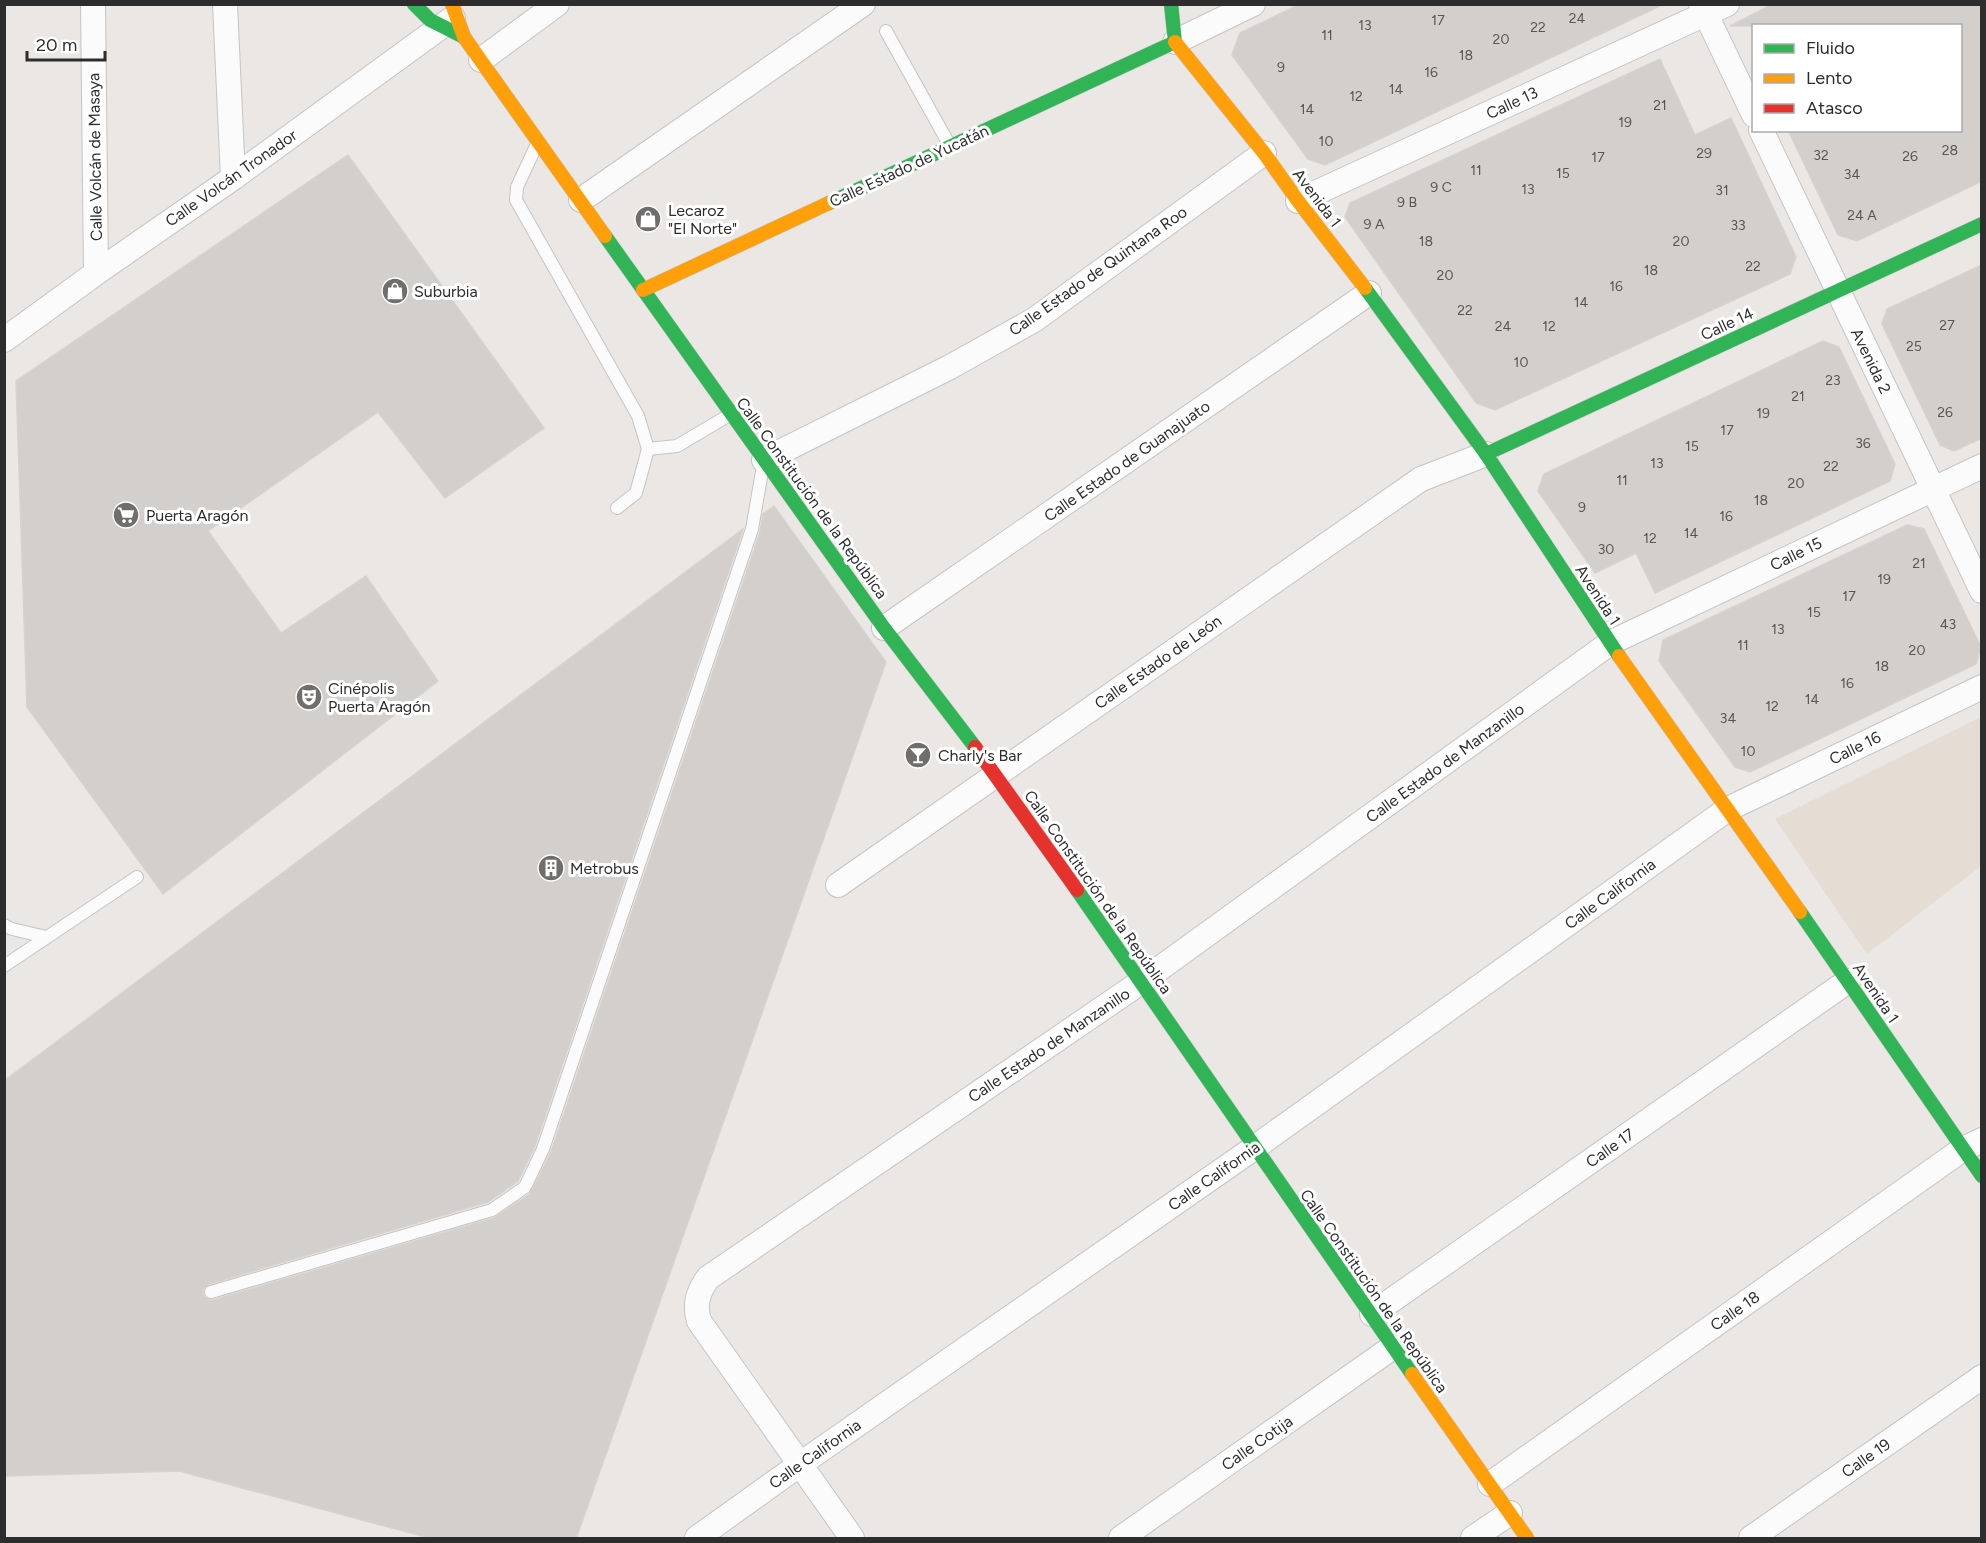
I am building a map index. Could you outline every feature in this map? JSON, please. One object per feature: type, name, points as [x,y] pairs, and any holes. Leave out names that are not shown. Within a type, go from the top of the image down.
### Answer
[{"type":"street","name":"Calle Volcán de Masaya","points":[[93,4],[96,273]]},
{"type":"street","points":[[225,4],[233,178]]},
{"type":"street","name":"Calle Constitución de la República","points":[[414,4],[420,12],[453,21],[884,628],[995,774],[1527,1539]]},
{"type":"street","points":[[481,60],[557,4]]},
{"type":"street","points":[[580,200],[863,4]]},
{"type":"street","points":[[1171,4],[1175,42],[1253,4]]},
{"type":"street","points":[[1711,8],[1752,110]]},
{"type":"street","name":"Calle 13","points":[[1298,201],[1711,8]]},
{"type":"street","name":"Calle Volcán Tronador","points":[[4,340],[453,21]]},
{"type":"street","name":"Calle Estado de Yucatán","points":[[643,290],[1175,42]]},
{"type":"street","name":"Avenida 1","points":[[1175,42],[1264,153],[1486,454],[1610,643],[1848,981],[1972,1145],[1982,1176]]},
{"type":"street","name":"Avenida 2","points":[[1762,132],[1982,591]]},
{"type":"street","name":"Calle Estado de Quintana Roo","points":[[764,460],[950,368],[1034,320],[1264,153]]},
{"type":"street","name":"Calle 14","points":[[1486,454],[1982,224]]},
{"type":"street","name":"Calle Estado de Guanajuato","points":[[884,628],[1369,293]]},
{"type":"street","name":"Calle Estado de León","points":[[838,885],[1421,479],[1486,454]]},
{"type":"street","name":"Calle 15","points":[[1610,643],[1982,466]]},
{"type":"street","name":"Calle Estado de Manzanillo","points":[[799,1465],[699,1321],[696,1299],[708,1278],[1141,982],[1610,643]]},
{"type":"street","name":"Calle 16","points":[[1728,809],[1982,687]]},
{"type":"street","name":"Calle California","points":[[697,1539],[799,1465],[1254,1148],[1728,809]]},
{"type":"street","name":"Calle 17","points":[[1372,1314],[1848,981]]},
{"type":"street","name":"Calle 18","points":[[1490,1484],[1972,1145]]},
{"type":"street","name":"Calle Cotija","points":[[1121,1539],[1393,1347]]},
{"type":"street","name":"Calle 19","points":[[1751,1539],[1982,1377]]},
{"type":"street","points":[[799,1465],[852,1539]]},
{"type":"street","points":[[1473,1539],[1510,1513]]},
{"type":"lane","points":[[886,32],[950,146]]},
{"type":"lane","points":[[538,141],[517,187],[516,200],[638,416],[648,449],[636,493],[617,508]]},
{"type":"lane","points":[[648,449],[677,446],[731,414]]},
{"type":"lane","points":[[211,1292],[492,1210],[525,1187],[543,1149],[752,529],[764,460]]},
{"type":"lane","points":[[4,966],[137,877]]},
{"type":"lane","points":[[4,925],[46,937]]},
{"type":"shaded area","points":[[1981,717],[1981,866],[1867,954],[1775,819]]},
{"type":"building","points":[[1300,4],[1664,4],[1325,165],[1308,159],[1232,55],[1240,33]]},
{"type":"building","points":[[1773,4],[1982,4],[1982,181],[1857,241],[1838,235],[1789,132],[1962,132],[1962,24],[1752,24],[1752,26],[1730,26]]},
{"type":"building","points":[[1660,59],[1695,135],[1731,118],[1796,257],[1790,274],[1495,410],[1476,403],[1345,217],[1350,203]]},
{"type":"building","name":"Puerta Aragón","points":[[348,155],[544,428],[445,498],[378,412],[208,531],[281,633],[366,576],[438,681],[163,894],[27,707],[16,381]]},
{"type":"building","points":[[1982,265],[1982,438],[1954,451],[1940,445],[1882,324],[1887,309]]},
{"type":"building","points":[[1823,341],[1839,347],[1895,464],[1890,481],[1655,593],[1636,553],[1595,573],[1538,491],[1544,474]]},
{"type":"building","name":"Metrobus","points":[[774,506],[886,662],[576,1539],[433,1539],[179,1471],[4,1476],[4,1081],[743,529],[535,1146],[518,1181],[488,1202],[209,1284],[203,1289],[203,1295],[208,1300],[213,1300],[494,1218],[530,1194],[551,1152],[760,532],[763,514]]},
{"type":"building","points":[[1907,525],[1924,529],[1981,647],[1976,664],[1750,772],[1735,767],[1659,661],[1663,640]]},
{"type":"traffic: fast","points":[[414,4],[430,20],[464,37]]},
{"type":"traffic: fast","points":[[1171,4],[1175,42]]},
{"type":"traffic: fast","points":[[829,203],[1175,42]]},
{"type":"traffic: fast","points":[[1486,454],[1982,224]]},
{"type":"traffic: fast","points":[[605,236],[884,628],[975,747]]},
{"type":"traffic: fast","points":[[1365,288],[1486,454],[1619,656]]},
{"type":"traffic: fast","points":[[1077,890],[1412,1374]]},
{"type":"traffic: fast","points":[[1800,912],[1982,1176]]},
{"type":"traffic: slow","points":[[452,4],[464,37],[605,236]]},
{"type":"traffic: slow","points":[[1175,42],[1264,153],[1365,288]]},
{"type":"traffic: slow","points":[[643,290],[829,203]]},
{"type":"traffic: slow","points":[[1619,656],[1800,912]]},
{"type":"traffic: slow","points":[[1412,1374],[1527,1538]]},
{"type":"traffic: jam","points":[[975,747],[1077,890]]},
{"type":"place","name":"Lecaroz \"El Norte\"","points":[[648,219]]},
{"type":"place","name":"Suburbia","points":[[395,291]]},
{"type":"place","name":"Puerta Aragón","points":[[126,515]]},
{"type":"place","name":"Cinépolis Puerta Aragón","points":[[309,697]]},
{"type":"place","name":"Charly's Bar","points":[[918,755]]},
{"type":"place","name":"Metrobus","points":[[551,868]]}]
